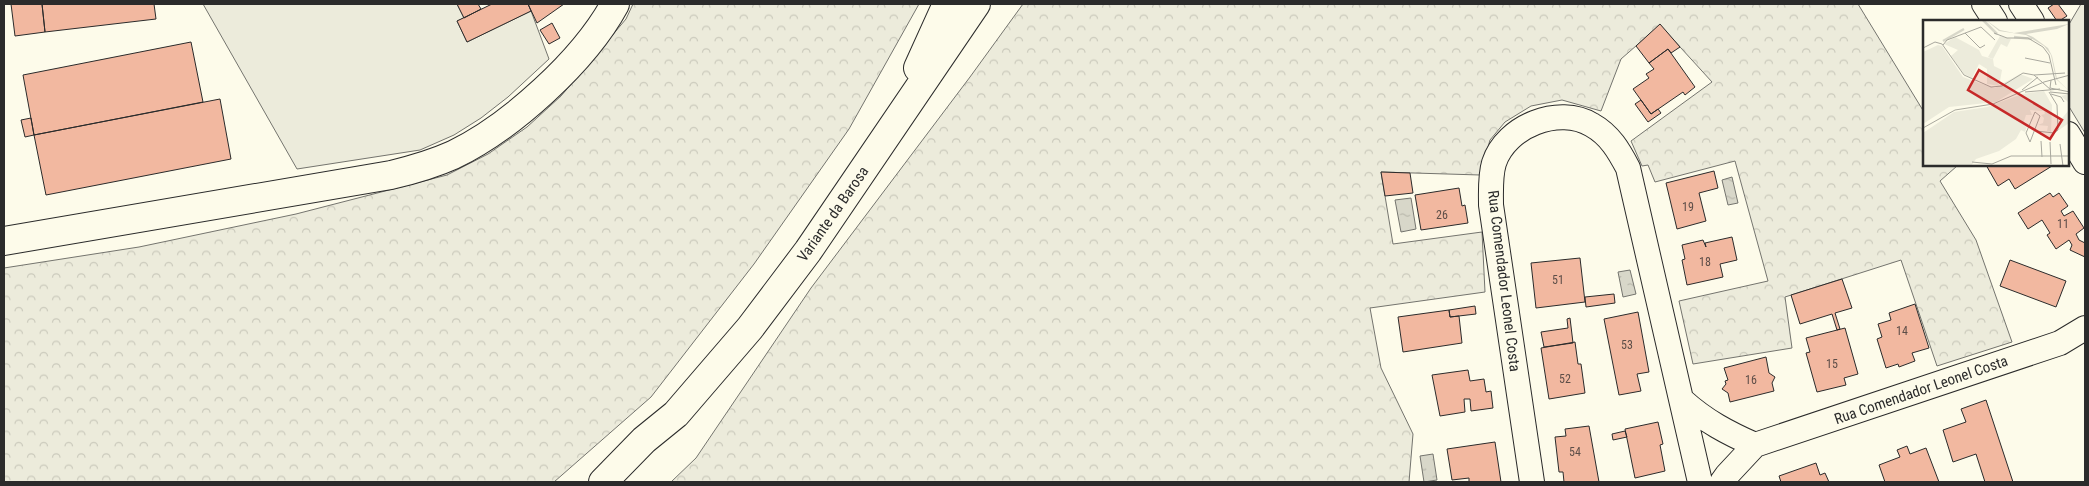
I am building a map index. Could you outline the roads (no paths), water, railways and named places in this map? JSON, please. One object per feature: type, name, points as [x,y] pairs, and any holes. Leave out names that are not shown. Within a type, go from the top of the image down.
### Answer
[{"type":"main road","points":[[4,241],[391,175],[440,161],[468,147],[492,131],[554,82],[599,30],[615,4]]},
{"type":"main road","points":[[892,130],[946,4]]},
{"type":"main road","name":"Variante da Barosa","points":[[604,482],[644,440],[676,414],[750,328],[808,251],[976,4]]},
{"type":"main road","points":[[955,36],[984,4]]},
{"type":"main road","name":"Variante da Barosa","points":[[627,482],[657,448],[676,414]]},
{"type":"street","points":[[1984,4],[1994,20]]},
{"type":"street","points":[[2021,4],[2031,20]]},
{"type":"street","name":"Rua Comendador Leonel Costa","points":[[1532,482],[1491,205],[1494,163],[1504,145],[1517,132],[1533,123],[1551,118],[1574,117],[1592,124],[1607,135],[1619,150],[1628,168],[1683,401],[1700,482]]},
{"type":"street","points":[[2069,136],[2085,162]]},
{"type":"street","name":"Rua Comendador Leonel Costa","points":[[1722,482],[1755,445],[2060,342],[2085,328]]},
{"type":"street","points":[[1683,401],[1717,428],[1755,445]]},
{"type":"water","points":[[1732,177],[1738,203],[1728,205],[1722,180]]},
{"type":"water","points":[[1411,198],[1416,229],[1401,232],[1395,200]]},
{"type":"water","points":[[1630,270],[1636,294],[1623,297],[1618,272]]},
{"type":"water","points":[[1433,454],[1437,480],[1424,482],[1420,456]]}]
